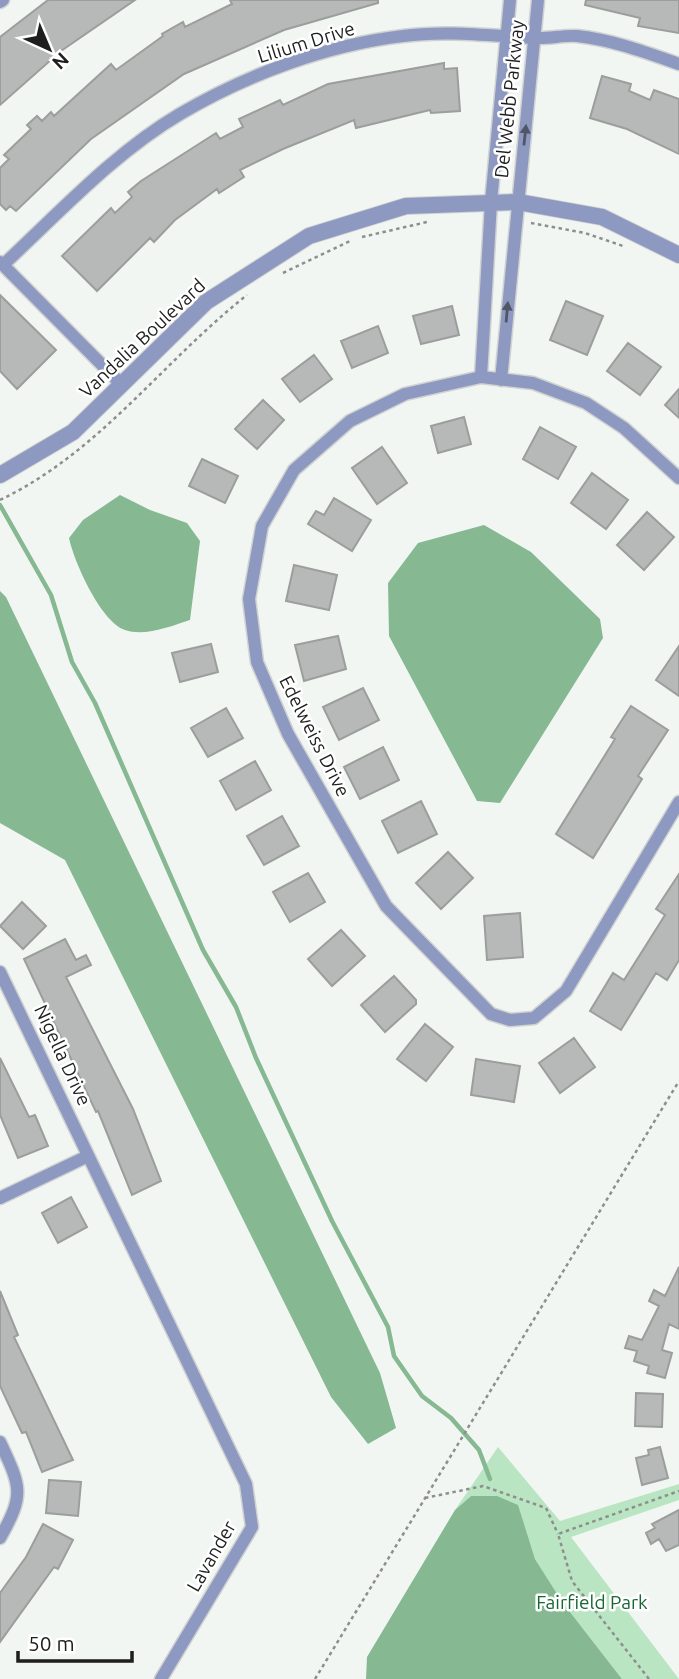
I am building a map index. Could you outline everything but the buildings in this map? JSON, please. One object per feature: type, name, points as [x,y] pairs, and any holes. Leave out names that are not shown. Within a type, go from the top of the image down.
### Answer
[{"type":"street","name":"Del Webb Parkway","points":[[481,377],[491,202],[510,0]]},
{"type":"street","name":"Del Webb Parkway","points":[[501,380],[538,0]]},
{"type":"street","name":"Lilium Drive","points":[[1,264],[110,166],[179,114],[258,76],[331,50],[405,35],[508,34],[536,38],[575,36],[618,43],[679,64]]},
{"type":"street","name":"Vandalia Boulevard","points":[[0,475],[73,432],[206,302],[309,236],[406,206],[518,202],[602,217],[679,255]]},
{"type":"street","points":[[1,264],[121,384]]},
{"type":"street","name":"Edelweiss Drive","points":[[679,478],[624,428],[586,403],[553,388],[481,377],[405,394],[350,421],[294,470],[262,526],[249,599],[257,662],[288,734],[386,906],[491,1014],[510,1020],[534,1018],[549,1008],[565,991],[679,803]]},
{"type":"street","name":"Nigella Drive","points":[[0,972],[246,1484]]},
{"type":"street","points":[[0,1198],[88,1156]]},
{"type":"street","points":[[0,1442],[14,1472],[20,1499],[0,1538]]},
{"type":"street","name":"Lavander","points":[[161,1679],[252,1527],[246,1484]]},
{"type":"path","points":[[280,274],[355,239],[426,222]]},
{"type":"path","points":[[540,223],[585,233],[624,247]]},
{"type":"path","points":[[0,500],[68,460],[107,429],[226,313],[257,288]]},
{"type":"path","points":[[315,1679],[679,1081]]},
{"type":"path","points":[[424,1498],[483,1486],[546,1508],[558,1534],[572,1581],[649,1679]]},
{"type":"path","points":[[558,1534],[679,1491]]},
{"type":"green space","name":"Fairfield Park","points":[[498,1447],[560,1521],[679,1484],[679,1500],[571,1537],[679,1679],[622,1679],[563,1603],[535,1559],[517,1505],[471,1496],[455,1510]]},
{"type":"shaded area","points":[[120,495],[150,510],[187,523],[200,541],[190,620],[149,631],[125,630],[107,616],[90,590],[76,561],[69,538],[83,520]]},
{"type":"shaded area","points":[[484,525],[531,552],[600,619],[603,638],[500,803],[477,801],[389,636],[388,583],[418,543]]},
{"type":"shaded area","points":[[0,591],[6,597],[380,1373],[396,1428],[368,1444],[331,1397],[65,860],[0,823]]},
{"type":"shaded area","points":[[471,1496],[497,1496],[518,1505],[535,1559],[563,1603],[622,1679],[366,1679],[367,1657],[455,1510]]},
{"type":"waterway","points":[[0,505],[51,595],[72,662],[95,703],[203,950],[236,1007],[256,1058],[332,1221],[388,1327],[394,1356],[422,1396],[451,1418],[479,1450],[490,1479]]}]
